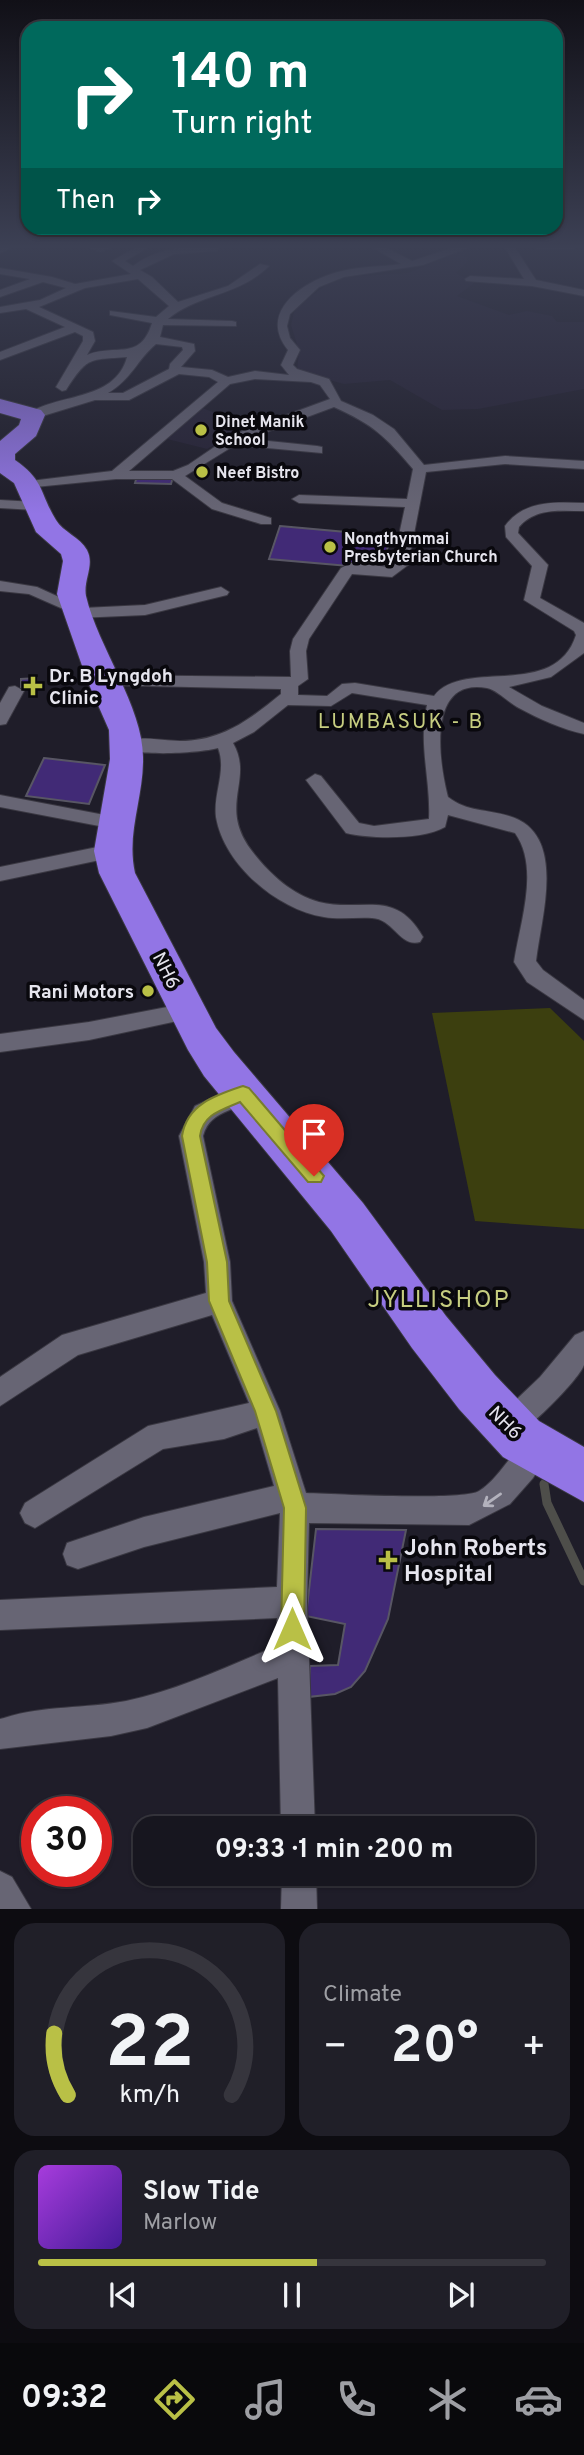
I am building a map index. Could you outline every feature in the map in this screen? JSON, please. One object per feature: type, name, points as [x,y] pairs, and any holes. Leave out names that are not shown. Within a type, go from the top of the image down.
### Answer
[{"type":"highway","points":[[15,487],[2,463],[3,451],[33,423],[17,410]]},
{"type":"highway","name":"NH6","points":[[15,487],[45,526],[74,551],[77,561],[71,594],[102,680],[118,710],[126,744],[113,837],[117,873],[202,1039],[243,1093],[348,1217],[429,1332],[553,1452]]},
{"type":"street","points":[[0,356],[56,335]]},
{"type":"street","points":[[62,387],[90,337],[88,335]]},
{"type":"street","points":[[94,396],[124,376],[133,357],[153,340],[154,335]]},
{"type":"street","points":[[281,335],[284,342],[294,350],[287,365],[293,372],[325,382],[336,399],[334,403]]},
{"type":"street","points":[[153,340],[188,344],[189,351],[174,367],[212,374],[226,381]]},
{"type":"street","points":[[75,364],[100,354],[125,354],[142,349]]},
{"type":"street","points":[[17,410],[94,396],[125,397],[181,370]]},
{"type":"street","points":[[181,370],[204,402]]},
{"type":"street","points":[[116,475],[226,381],[261,375],[325,382]]},
{"type":"street","points":[[15,487],[116,475],[175,475],[193,468],[232,441],[334,403],[368,418],[388,432],[420,469]]},
{"type":"street","points":[[232,441],[317,450]]},
{"type":"street","points":[[420,469],[505,460],[584,465]]},
{"type":"street","points":[[550,462],[584,479]]},
{"type":"street","points":[[126,744],[188,748],[223,742],[251,729],[300,678],[301,639],[346,571],[398,569],[420,469]]},
{"type":"street","points":[[175,475],[217,506],[266,521]]},
{"type":"street","points":[[299,499],[412,502]]},
{"type":"street","points":[[315,780],[346,823],[362,831],[433,825],[438,822],[439,800],[431,737],[433,712],[439,702],[457,687],[471,682],[522,681],[552,671],[578,652],[584,635],[581,628],[532,600],[540,565],[511,534],[512,526],[525,513],[551,507],[584,507]]},
{"type":"street","points":[[0,586],[32,590],[76,610],[145,610],[221,592]]},
{"type":"street","points":[[102,680],[287,692],[331,701],[348,688],[355,688],[439,702]]},
{"type":"street","points":[[492,683],[523,706],[581,726]]},
{"type":"street","points":[[0,720],[15,691]]},
{"type":"street","points":[[223,742],[232,758],[225,805],[228,827],[234,841],[272,884],[307,906],[325,910],[367,910],[396,915],[405,922],[413,937]]},
{"type":"street","points":[[439,800],[449,809],[468,817],[509,821],[521,826],[527,834],[535,857],[536,887],[525,962],[535,976],[584,1012]]},
{"type":"street","points":[[0,801],[113,837]]},
{"type":"street","points":[[0,874],[113,837]]},
{"type":"street","points":[[0,1043],[89,1031],[188,1011]]},
{"type":"street","points":[[243,1093],[205,1110],[193,1125],[191,1136],[217,1262],[219,1301],[265,1411],[294,1502],[292,1602],[298,1816]]},
{"type":"street","points":[[0,1393],[71,1344],[219,1301]]},
{"type":"street","points":[[78,1554],[156,1529],[294,1502],[348,1511],[469,1510],[487,1505],[553,1452],[550,1386],[584,1344]]},
{"type":"street","points":[[34,1513],[158,1436],[224,1425],[265,1411]]},
{"type":"street","points":[[0,1615],[292,1602]]},
{"type":"street","points":[[4,1734],[24,1726],[124,1718],[151,1711],[293,1656]]},
{"type":"street","points":[[299,1886],[299,1909]]},
{"type":"street","points":[[0,1889],[13,1909]]},
{"type":"shaded area","points":[[294,335],[584,335],[584,389],[478,409],[442,410],[390,380],[344,384],[297,371],[299,351]]},
{"type":"shaded area","name":"Dinet Manik School","points":[[197,406],[249,425],[207,449],[155,436]]},
{"type":"green space","points":[[550,1008],[584,1041],[584,1229],[475,1221],[432,1013]]},
{"type":"building","points":[[137,476],[173,477],[171,484],[135,483]]},
{"type":"building","name":"Nongthymmai Presbyterian Church","points":[[280,526],[390,536],[383,569],[269,559]]},
{"type":"building","points":[[37,678],[37,687],[21,689],[21,679]]},
{"type":"building","points":[[44,758],[105,765],[89,804],[26,796]]},
{"type":"building","points":[[316,1529],[406,1530],[388,1619],[365,1671],[351,1687],[335,1694],[308,1697],[310,1666],[338,1665],[345,1624],[306,1616]]},
{"type":"waterway","points":[[544,1484],[547,1503],[584,1581]]},
{"type":"place","name":"Dinet Manik School","points":[[201,430]]},
{"type":"place","name":"Neef Bistro","points":[[202,472]]},
{"type":"place","name":"Nongthymmai Presbyterian Church","points":[[330,547]]},
{"type":"place","name":"Dr. B Lyngdoh Clinic","points":[[33,686]]},
{"type":"place","name":"Rani Motors","points":[[148,991]]},
{"type":"place","name":"John Roberts Hospital","points":[[388,1560]]},
{"type":"district","name":"LUMBASUK - B","points":[[401,721]]},
{"type":"district","name":"JYLLISHOP","points":[[439,1299]]},
{"type":"route","points":[[292,1629],[295,1508],[265,1411],[219,1301],[217,1262],[191,1136],[193,1125],[205,1110],[243,1093],[314,1176]]}]
